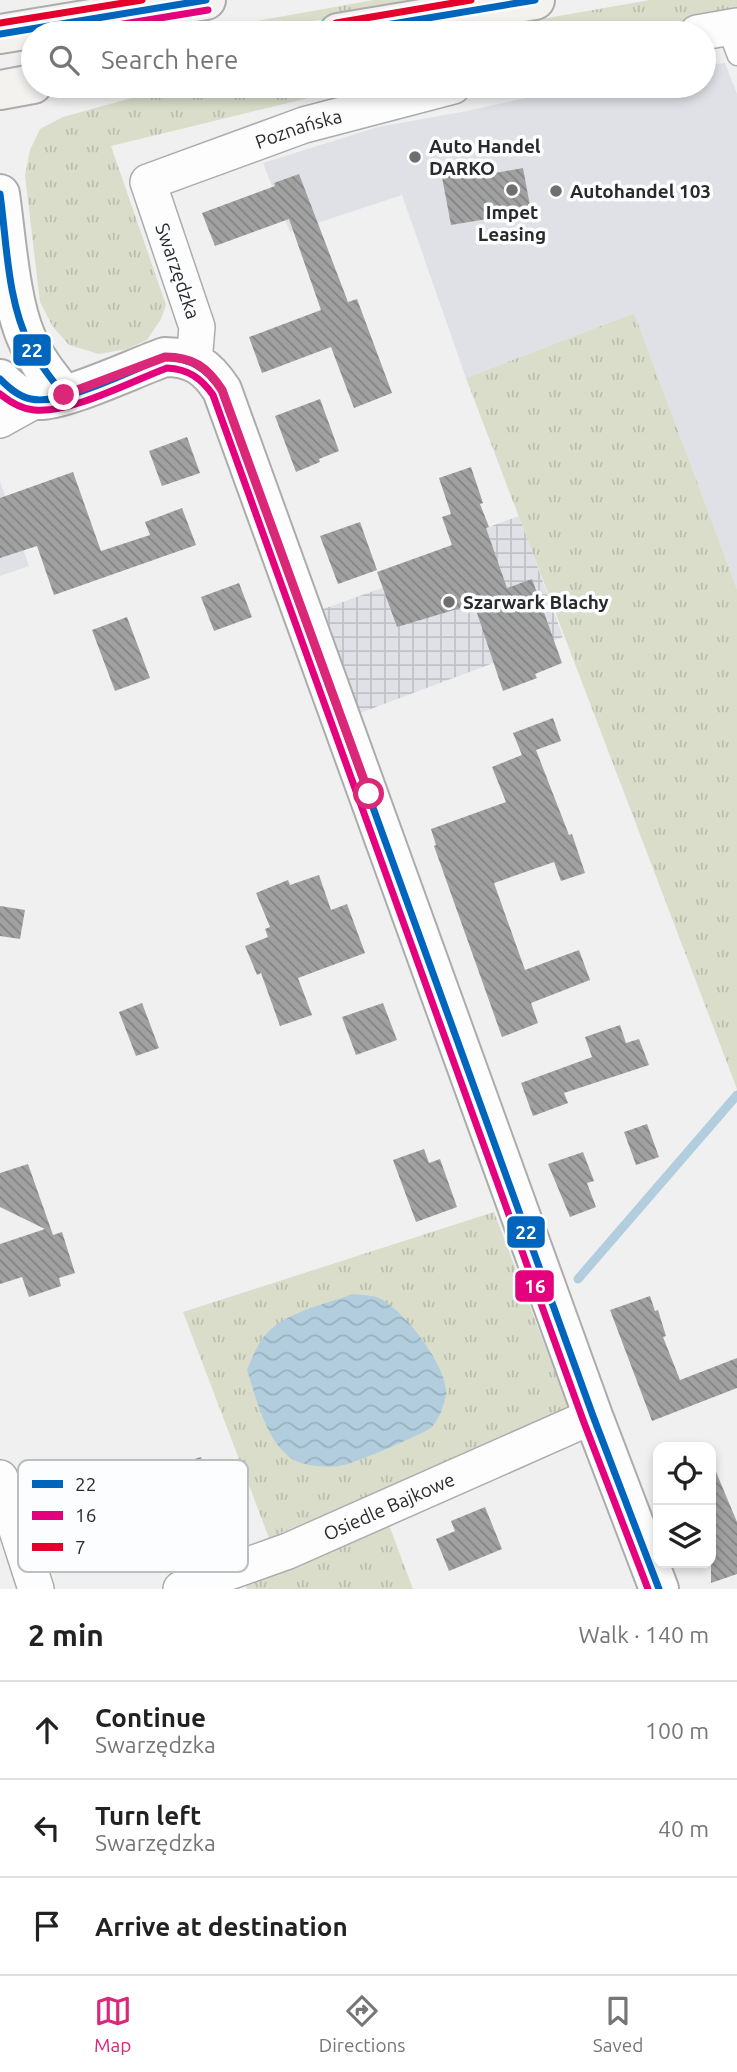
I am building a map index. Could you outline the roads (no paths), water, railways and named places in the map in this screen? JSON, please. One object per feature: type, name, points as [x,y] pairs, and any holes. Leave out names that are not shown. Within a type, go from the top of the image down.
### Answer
[{"type":"main road","points":[[79,21],[206,0]]},
{"type":"main road","points":[[410,21],[535,0]]},
{"type":"main road","points":[[0,34],[21,31]]},
{"type":"main road","points":[[0,90],[21,87]]},
{"type":"street","name":"Poznańska","points":[[148,182],[304,125],[407,98]]},
{"type":"street","name":"Swarzędzka","points":[[148,182],[197,327],[194,362]]},
{"type":"street","points":[[0,194],[15,295],[25,335],[41,367],[50,398]]},
{"type":"street","points":[[0,420],[50,398],[165,357],[180,357],[194,362],[211,372],[222,390],[593,1416],[659,1589]]},
{"type":"street","points":[[0,379],[10,391],[50,398]]},
{"type":"street","name":"Osiedle Bajkowe","points":[[248,1565],[288,1551],[593,1416]]},
{"type":"street","points":[[0,1478],[18,1534]]},
{"type":"street","points":[[30,1572],[36,1589]]},
{"type":"street","name":"Osiedle Bajkowe","points":[[181,1589],[229,1572]]},
{"type":"water","points":[[353,1294],[379,1298],[389,1304],[422,1338],[444,1379],[446,1391],[443,1405],[431,1428],[358,1461],[322,1467],[303,1463],[292,1459],[275,1442],[263,1418],[247,1370],[261,1340],[277,1325],[297,1313]]},
{"type":"waterway","points":[[578,1279],[737,1095]]},
{"type":"place","name":"Auto Handel DARKO","points":[[415,157]]},
{"type":"place","name":"Impet Leasing","points":[[512,190]]},
{"type":"place","name":"Autohandel 103","points":[[556,191]]},
{"type":"place","name":"Szarwark Blachy","points":[[449,602]]}]
